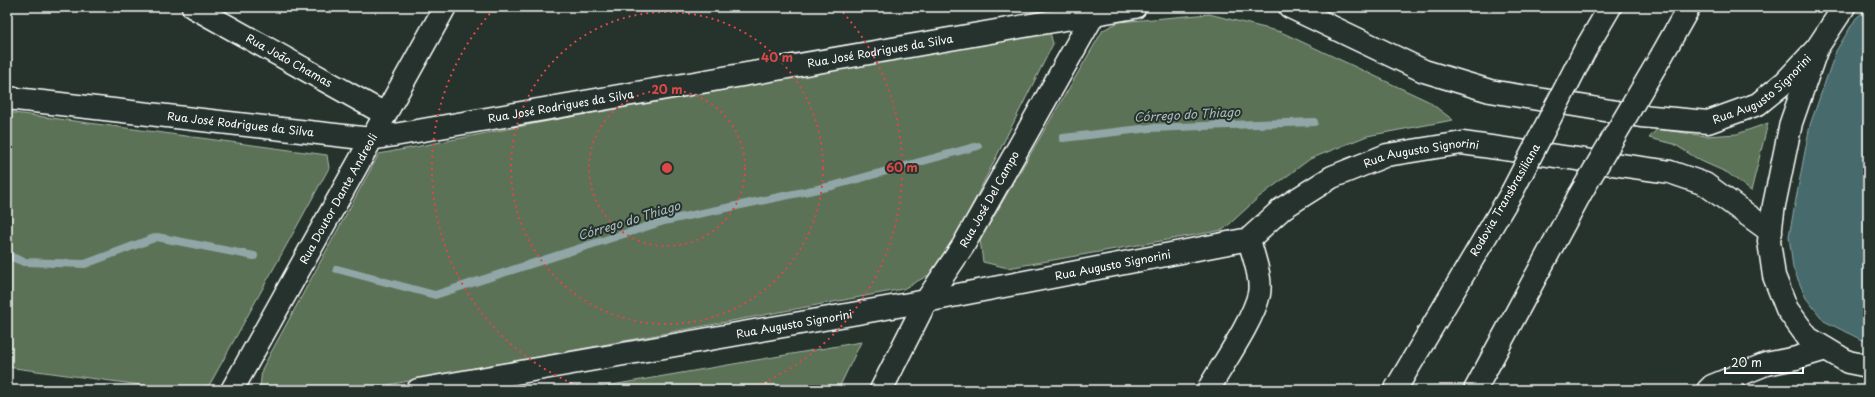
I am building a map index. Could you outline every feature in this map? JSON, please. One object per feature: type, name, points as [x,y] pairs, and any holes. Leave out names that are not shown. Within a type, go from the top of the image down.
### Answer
[{"type":"main road","name":"Rua João Chamas","points":[[193,7],[385,114]]},
{"type":"main road","name":"Rua Doutor Dante Andreoli","points":[[232,390],[445,7]]},
{"type":"main road","name":"Rua José Rodrigues da Silva","points":[[7,98],[371,140],[1096,11],[1135,7]]},
{"type":"main road","name":"Rua Augusto Signorini","points":[[1290,7],[1424,71],[1490,91],[1641,116],[1708,122],[1758,104],[1785,82],[1817,48]]},
{"type":"main road","name":"Rodovia Transbrasiliana","points":[[1395,390],[1512,192],[1585,50],[1610,7]]},
{"type":"main road","points":[[1475,390],[1579,196],[1689,7]]},
{"type":"main road","points":[[1844,7],[1817,48],[1791,123],[1774,205],[1769,240],[1774,276],[1787,309],[1808,338],[1848,362],[1868,366]]},
{"type":"main road","name":"Rua José Del Campo","points":[[881,390],[926,301],[963,246],[1096,11]]},
{"type":"main road","name":"Rua Augusto Signorini","points":[[418,390],[926,301],[1249,239],[1283,208],[1332,177],[1387,155],[1462,144],[1670,172],[1705,184],[1771,232]]},
{"type":"main road","points":[[1208,390],[1251,314],[1259,293],[1257,271],[1249,239]]},
{"type":"main road","points":[[1708,390],[1712,386],[1766,364],[1796,358],[1826,349]]},
{"type":"green space","points":[[1209,14],[1281,32],[1428,101],[1453,120],[1367,136],[1310,159],[1259,197],[1223,230],[1008,268],[983,262],[980,240],[1103,30],[1119,22]]},
{"type":"green space","points":[[1049,28],[1053,44],[940,269],[903,289],[361,390],[264,390],[260,388],[262,369],[379,154],[846,63]]},
{"type":"green space","points":[[7,112],[327,155],[329,168],[210,384],[196,390],[178,390],[7,367]]},
{"type":"green space","points":[[1768,123],[1751,191],[1728,173],[1701,161],[1674,144],[1649,138],[1657,129],[1706,136],[1737,134]]},
{"type":"green space","points":[[861,342],[838,390],[583,390]]},
{"type":"water","points":[[1868,8],[1868,341],[1860,339],[1824,321],[1806,298],[1793,268],[1789,236],[1810,125],[1836,51],[1856,18]]},
{"type":"waterway","name":"Córrego do Thiago","points":[[1063,138],[1150,128],[1314,122]]},
{"type":"waterway","name":"Córrego do Thiago","points":[[337,269],[435,295],[664,221],[832,186],[978,146]]},
{"type":"waterway","name":"Córrego do Thiago","points":[[7,255],[24,262],[85,264],[157,237],[254,256]]}]
